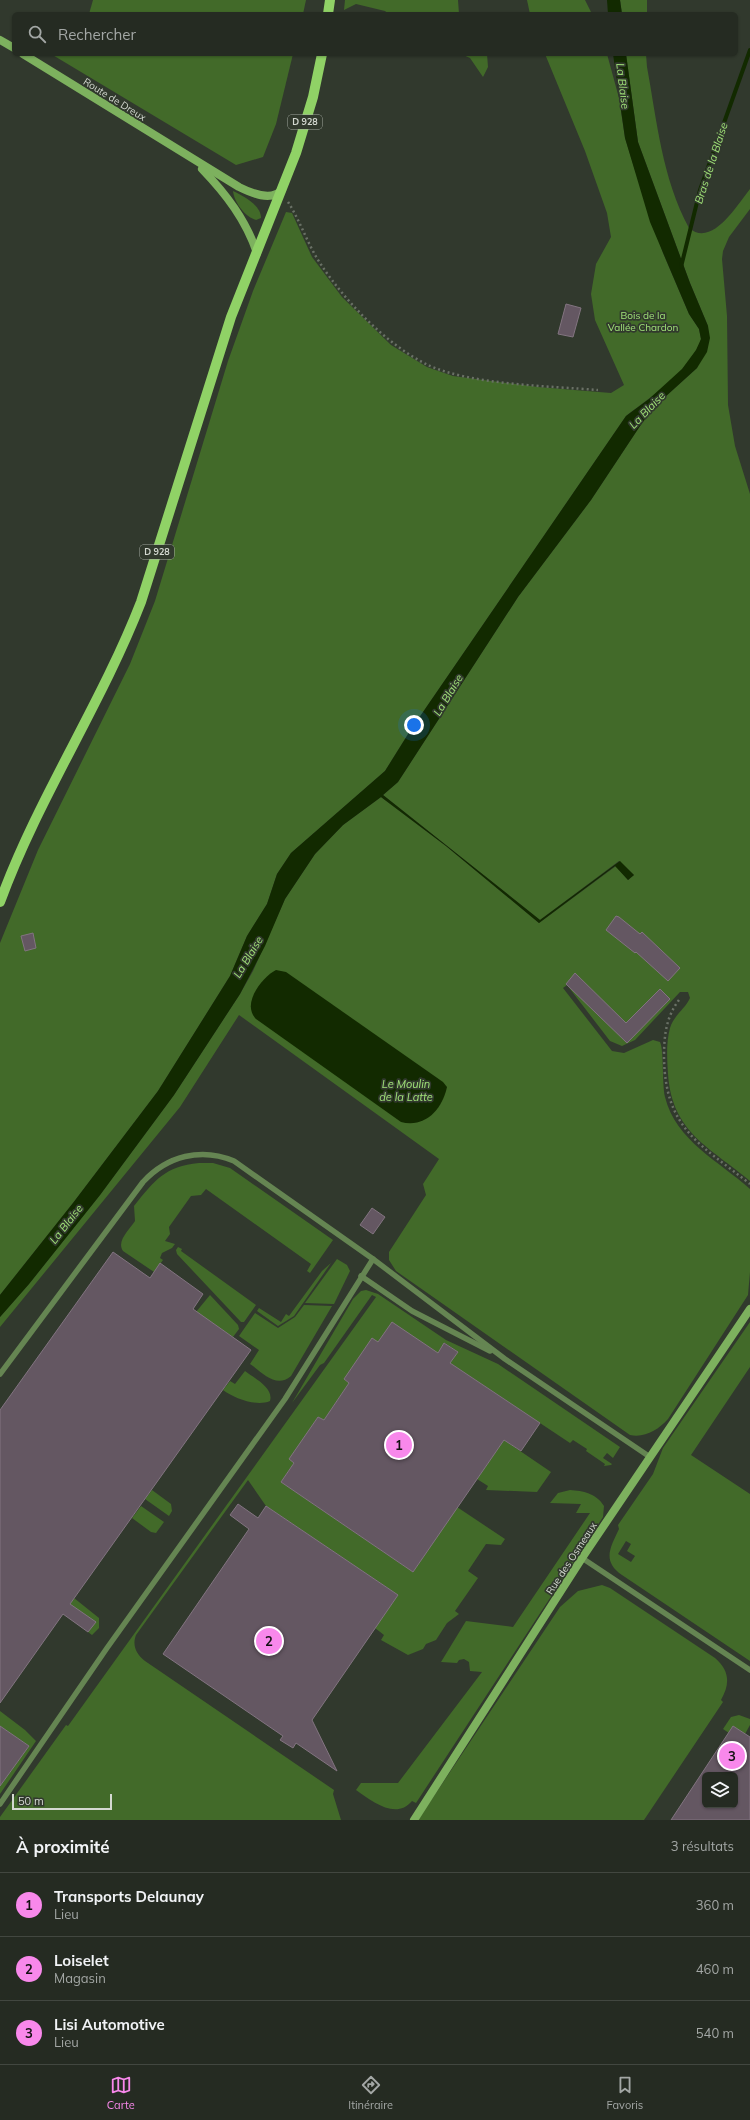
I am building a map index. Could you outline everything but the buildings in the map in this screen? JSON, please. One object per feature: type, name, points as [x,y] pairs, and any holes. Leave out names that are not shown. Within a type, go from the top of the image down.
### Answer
[{"type":"main road","points":[[328,12],[330,0]]},
{"type":"main road","points":[[0,40],[12,47]]},
{"type":"main road","name":"Route de Dreux","points":[[26,56],[196,162],[252,193],[271,196],[279,193],[283,188]]},
{"type":"main road","name":"D 928","points":[[0,902],[33,823],[99,698],[127,639],[149,577],[231,317],[296,153],[313,97],[322,56]]},
{"type":"main road","name":"Route de Dreux","points":[[196,162],[221,189],[240,214],[257,253]]},
{"type":"main road","name":"Rue des Osmeaux","points":[[414,1820],[582,1558],[750,1309]]},
{"type":"lane","points":[[0,1374],[142,1182],[157,1168],[177,1158],[206,1154],[221,1156],[234,1161],[373,1259],[505,1359],[650,1457]]},
{"type":"lane","points":[[0,1804],[112,1642],[285,1399],[373,1259]]},
{"type":"lane","points":[[361,1276],[412,1310],[505,1359]]},
{"type":"lane","points":[[582,1558],[750,1670]]},
{"type":"path","points":[[283,188],[311,249],[328,276],[386,337],[406,352],[428,365],[457,374],[503,382],[598,390]]},
{"type":"path","points":[[680,1000],[668,1018],[664,1047],[664,1074],[671,1105],[679,1121],[699,1145],[750,1184]]},
{"type":"green space","points":[[93,0],[306,0],[303,12],[90,12]]},
{"type":"green space","points":[[345,0],[458,0],[459,12],[386,12],[356,4],[344,10]]},
{"type":"green space","points":[[527,0],[585,0],[591,12],[530,12]]},
{"type":"green space","points":[[620,0],[647,0],[647,12],[622,12]]},
{"type":"green space","points":[[54,56],[293,56],[276,124],[263,157],[236,165]]},
{"type":"green space","points":[[466,56],[487,56],[488,67],[483,77],[470,58]]},
{"type":"green space","name":"Bois de la Vallée Chardon","points":[[546,56],[608,56],[619,98],[625,138],[635,170],[663,253],[689,314],[699,329],[701,339],[700,343],[686,365],[668,384],[626,416],[410,731],[385,771],[291,853],[277,874],[267,904],[247,936],[230,976],[158,1091],[73,1203],[0,1295],[0,943],[38,850],[130,664],[155,601],[228,361],[253,291],[286,212],[292,213],[312,257],[342,297],[391,345],[427,367],[453,376],[538,387],[611,393],[624,385],[595,320],[591,294],[596,264],[611,237],[607,213],[585,151]]},
{"type":"green space","points":[[626,56],[646,56],[666,169],[672,189],[689,228],[698,233],[706,233],[715,229],[731,214],[750,189],[750,209],[729,237],[723,251],[722,259],[727,316],[728,405],[735,446],[750,494],[750,1181],[708,1148],[685,1125],[677,1111],[671,1094],[667,1063],[667,1045],[672,1023],[690,998],[688,992],[680,992],[635,1040],[622,1046],[610,1041],[567,985],[563,988],[612,1051],[624,1053],[653,1040],[660,1042],[665,1097],[679,1126],[700,1149],[750,1189],[750,1272],[748,1295],[668,1419],[656,1430],[636,1436],[630,1435],[396,1271],[389,1260],[389,1252],[426,1195],[423,1184],[439,1159],[239,1015],[180,1107],[0,1327],[0,1317],[29,1284],[100,1195],[174,1095],[240,994],[253,971],[285,899],[315,854],[343,825],[381,797],[446,846],[539,923],[616,866],[628,880],[634,875],[619,861],[540,920],[383,795],[398,782],[518,597],[591,500],[640,426],[654,407],[697,368],[708,326],[690,283],[638,142]]},
{"type":"green space","points":[[233,191],[255,205],[261,218],[256,220],[248,216],[235,200]]},
{"type":"green space","points":[[199,1163],[213,1163],[230,1168],[333,1240],[310,1273],[307,1271],[311,1264],[206,1189],[201,1195],[191,1196],[169,1227],[170,1234],[165,1241],[175,1244],[172,1248],[162,1253],[160,1258],[163,1260],[154,1272],[123,1251],[121,1247],[122,1239],[135,1221],[134,1206],[154,1182],[161,1176],[177,1167]]},
{"type":"green space","points":[[178,1247],[182,1249],[181,1251],[256,1305],[244,1322],[241,1322],[177,1254],[176,1250]]},
{"type":"green space","points":[[337,1259],[347,1265],[350,1271],[334,1304],[305,1303]]},
{"type":"green space","points":[[331,1263],[294,1316],[278,1326],[257,1311],[259,1308],[281,1322],[286,1314],[289,1316],[322,1271]]},
{"type":"green space","points":[[366,1290],[378,1294],[446,1340],[498,1364],[620,1447],[613,1458],[607,1453],[603,1458],[612,1464],[604,1466],[605,1464],[586,1451],[587,1449],[573,1440],[570,1443],[450,1363],[458,1352],[445,1343],[438,1353],[378,1342],[344,1379],[349,1383],[324,1420],[318,1417],[290,1459],[294,1463],[281,1482],[413,1572],[457,1507],[505,1539],[501,1545],[486,1544],[468,1571],[478,1578],[455,1611],[459,1614],[447,1623],[436,1640],[426,1644],[423,1649],[408,1655],[381,1640],[384,1635],[375,1628],[398,1595],[266,1506],[248,1480],[136,1635],[134,1642],[137,1652],[145,1661],[334,1790],[333,1794],[341,1820],[0,1820],[0,1817],[66,1725],[68,1726],[376,1297],[372,1295],[324,1363],[320,1365],[292,1403],[353,1299],[361,1291]]},
{"type":"green space","points":[[210,1295],[238,1325],[239,1329],[233,1337],[196,1312]]},
{"type":"green space","points":[[304,1305],[332,1306],[291,1376],[280,1381],[269,1378],[250,1364],[259,1350],[239,1336],[255,1313],[278,1328],[295,1317]]},
{"type":"green space","points":[[750,1322],[750,1367],[691,1455],[750,1494],[750,1661],[622,1575],[612,1565],[610,1554],[613,1542],[619,1529],[618,1525],[653,1474],[663,1448]],"holes":[[[626,1541],[631,1544],[627,1551],[635,1556],[631,1562],[618,1554]]]},
{"type":"green space","points":[[245,1371],[266,1388],[269,1392],[270,1401],[258,1403],[245,1401],[223,1390],[230,1381],[235,1384]]},
{"type":"green space","points":[[504,1440],[551,1472],[537,1492],[486,1490],[488,1486],[477,1479]]},
{"type":"green space","points":[[152,1490],[171,1504],[172,1511],[169,1516],[145,1499]]},
{"type":"green space","points":[[570,1490],[584,1492],[597,1498],[604,1506],[603,1517],[416,1803],[412,1801],[399,1809],[392,1809],[377,1804],[356,1790],[361,1783],[398,1783],[482,1672],[470,1671],[469,1662],[464,1659],[459,1660],[457,1663],[441,1662],[466,1621],[513,1627],[590,1513],[576,1513],[581,1504],[550,1503],[558,1493]]},
{"type":"green space","points":[[141,1506],[164,1522],[156,1533],[151,1532],[132,1518]]},
{"type":"green space","points":[[602,1585],[610,1588],[715,1658],[724,1668],[727,1678],[726,1689],[721,1700],[723,1702],[644,1820],[418,1820],[560,1607],[578,1591]]},
{"type":"green space","points":[[74,1598],[99,1618],[99,1628],[92,1635],[88,1632],[95,1622],[67,1609]]},
{"type":"green space","points":[[0,1711],[25,1730],[36,1741],[0,1794],[0,1786],[29,1746],[0,1726]]},
{"type":"green space","points":[[739,1715],[750,1719],[750,1725],[745,1734],[729,1733],[723,1729],[731,1717]]},
{"type":"water","points":[[607,0],[620,0],[622,12],[608,12]]},
{"type":"water","name":"La Blaise","points":[[613,56],[626,56],[638,142],[690,283],[708,326],[710,338],[707,352],[697,368],[654,407],[640,426],[591,500],[518,597],[398,782],[383,795],[540,920],[620,861],[634,875],[628,880],[615,866],[539,923],[446,846],[381,797],[343,825],[315,854],[285,899],[265,946],[240,994],[174,1095],[100,1195],[29,1284],[0,1317],[0,1295],[73,1203],[158,1091],[230,976],[247,936],[267,904],[277,874],[291,853],[385,771],[410,731],[626,416],[649,399],[682,369],[696,350],[701,339],[699,329],[689,314],[650,222],[625,138]]},
{"type":"water","name":"Le Moulin de la Latte","points":[[276,970],[286,972],[443,1082],[447,1087],[445,1095],[437,1110],[425,1120],[410,1123],[401,1122],[256,1019],[252,1013],[252,999],[265,978]]},
{"type":"waterway","name":"Bras de la Blaise","points":[[681,267],[700,190],[750,50]]},
{"type":"place","name":"Transports Delaunay","points":[[399,1445]]},
{"type":"place","name":"Loiselet","points":[[269,1641]]},
{"type":"place","name":"Lisi Automotive","points":[[732,1756]]}]
